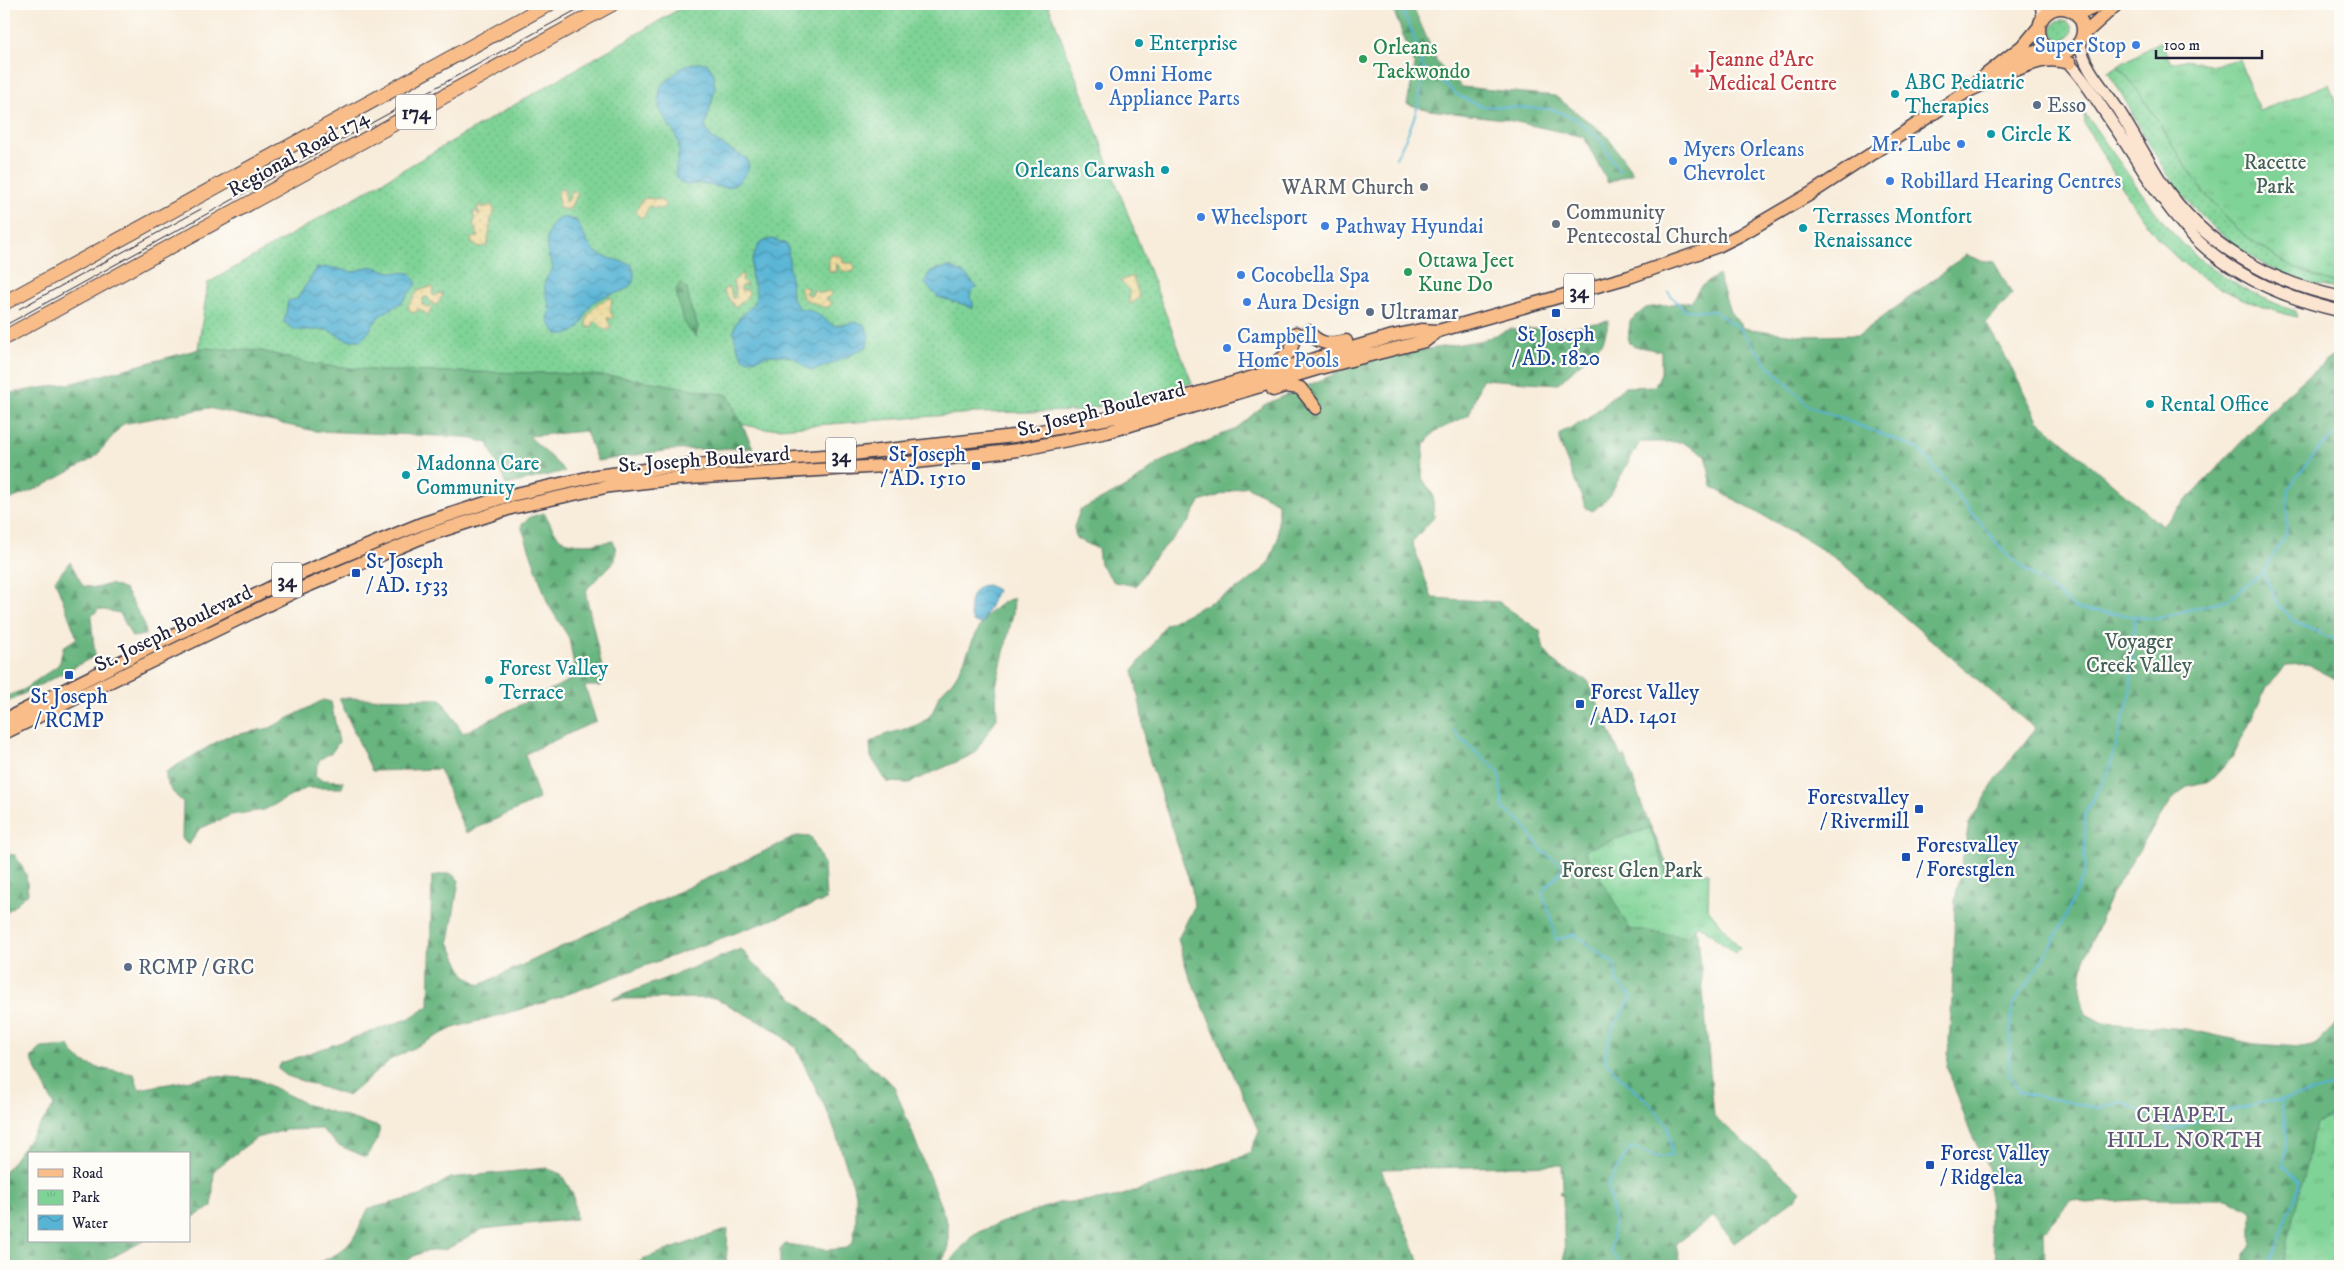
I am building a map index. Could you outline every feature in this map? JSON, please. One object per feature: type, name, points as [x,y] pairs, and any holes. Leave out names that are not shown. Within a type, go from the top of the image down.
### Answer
[{"type":"highway","name":"Regional Road 174","points":[[4,303],[549,4]]},
{"type":"highway","name":"Regional Road 174","points":[[4,338],[612,4]]},
{"type":"main road","points":[[2040,4],[2042,40],[2070,63],[2085,81],[2159,193],[2198,240],[2221,260],[2274,291],[2312,305],[2340,311]]},
{"type":"main road","name":"34","points":[[2041,22],[2053,10],[2068,8],[2090,10],[2101,4]]},
{"type":"main road","name":"34","points":[[2054,50],[2070,50],[2117,4]]},
{"type":"main road","points":[[2068,8],[2082,23],[2081,52],[2087,66],[2109,95],[2163,184],[2203,230],[2249,265],[2274,277],[2316,292],[2340,297]]},
{"type":"main road","name":"St. Joseph Boulevard","points":[[4,733],[212,631],[421,524],[507,496],[596,476],[668,467],[852,454],[1014,436],[1120,416],[1393,336],[1421,330],[1438,331],[1629,277],[1718,246],[1810,194],[1966,92],[2025,44],[2041,22]]},
{"type":"main road","name":"St. Joseph Boulevard","points":[[1966,92],[1995,79],[2031,53],[2054,50]]},
{"type":"main road","points":[[1995,79],[2041,60],[2059,59],[2070,63]]},
{"type":"main road","points":[[2312,305],[2316,292]]},
{"type":"main road","name":"St. Joseph Boulevard","points":[[4,720],[292,578],[373,550],[426,536],[511,508],[610,486],[673,479],[883,466],[1018,450],[1107,432],[1320,368],[1425,342],[1438,331]]},
{"type":"main road","points":[[1258,375],[1287,356],[1302,332],[1326,344],[1378,334],[1393,336]]},
{"type":"main road","points":[[1107,432],[1125,433],[1285,386],[1300,388],[1316,408]]},
{"type":"main road","points":[[205,620],[212,631]]},
{"type":"green space","points":[[688,4],[1048,4],[1192,383],[1082,411],[974,413],[765,429],[605,397],[196,362],[208,283]]},
{"type":"green space","points":[[1391,4],[1412,4],[1438,64],[1462,87],[1555,96],[1606,135],[1633,173],[1608,183],[1584,137],[1503,119],[1429,110],[1407,104],[1415,66]]},
{"type":"green space","points":[[2062,20],[2069,23],[2072,30],[2069,37],[2062,40],[2055,37],[2052,30],[2055,23]]},
{"type":"green space","name":"Racette Park","points":[[2160,41],[2171,63],[2184,60],[2215,65],[2239,59],[2259,111],[2329,84],[2340,113],[2340,285],[2296,268],[2276,257],[2239,230],[2207,196],[2148,106],[2118,66]]},
{"type":"green space","points":[[2118,66],[2148,106],[2193,177],[2222,214],[2239,230],[2276,257],[2296,268],[2340,285],[2340,289],[2313,284],[2286,275],[2261,262],[2237,247],[2195,209],[2161,164],[2108,72]]},
{"type":"green space","points":[[2084,112],[2156,213],[2184,245],[2227,279],[2295,311],[2297,317],[2258,305],[2221,288],[2186,266],[2171,252],[2147,224],[2119,182],[2085,125]]},
{"type":"green space","name":"Voyager Creek Valley","points":[[1966,255],[1994,262],[2012,294],[1986,323],[2038,420],[2162,526],[2286,395],[2340,349],[2340,681],[2307,664],[2286,665],[2267,687],[2232,758],[2210,781],[2187,786],[2170,801],[2112,893],[2085,957],[2081,979],[2081,1000],[2086,1014],[2103,1023],[2187,1029],[2254,1044],[2301,1047],[2316,1044],[2340,1020],[2340,1242],[2336,1266],[2241,1266],[2244,1254],[2252,1245],[2252,1211],[2227,1199],[2151,1199],[2086,1203],[2071,1200],[2044,1231],[2045,1266],[1999,1266],[1989,1229],[1989,1170],[1969,1129],[1947,1067],[1952,1001],[1955,900],[1969,824],[1998,776],[2035,729],[1839,561],[1793,532],[1712,487],[1706,455],[1682,442],[1640,442],[1608,498],[1593,511],[1586,508],[1560,444],[1560,433],[1586,420],[1624,387],[1655,386],[1661,373],[1661,351],[1633,346],[1628,341],[1630,321],[1646,308],[1692,301],[1700,287],[1718,275],[1730,312],[1743,328],[1803,336],[1859,335]]},
{"type":"green space","points":[[680,283],[687,289],[691,309],[698,326],[696,337],[687,327],[680,309],[676,290]]},
{"type":"green space","points":[[1609,321],[1603,342],[1558,384],[1482,379],[1469,415],[1434,432],[1424,445],[1422,478],[1433,495],[1434,517],[1412,542],[1432,598],[1499,602],[1540,631],[1544,650],[1557,665],[1588,681],[1621,757],[1625,756],[1645,814],[1698,934],[1714,1116],[1801,1191],[1796,1198],[1734,1243],[1714,1216],[1676,1244],[1680,1266],[1565,1266],[1563,1196],[1559,1193],[1563,1189],[1562,1165],[1381,1169],[1421,1266],[951,1266],[949,1262],[974,1234],[1058,1203],[1110,1199],[1237,1159],[1250,1152],[1259,1132],[1187,970],[1178,939],[1194,907],[1192,889],[1145,746],[1141,710],[1133,670],[1165,625],[1243,586],[1268,565],[1278,538],[1278,503],[1246,486],[1200,502],[1188,523],[1152,560],[1136,586],[1114,582],[1100,564],[1098,549],[1076,538],[1074,527],[1080,510],[1130,485],[1160,462],[1237,428],[1264,405],[1350,367],[1394,355],[1484,340],[1510,329],[1558,329]]},
{"type":"green space","points":[[203,348],[262,351],[311,364],[381,371],[553,373],[622,377],[728,395],[753,448],[670,450],[597,461],[586,431],[529,436],[565,471],[506,485],[488,443],[464,437],[315,431],[208,408],[123,424],[94,458],[43,486],[4,502],[4,394],[73,383]]},
{"type":"green space","points":[[544,513],[557,535],[570,543],[585,544],[613,541],[616,549],[615,561],[587,589],[586,595],[602,667],[600,686],[585,686],[596,721],[525,754],[539,799],[466,833],[439,769],[372,771],[339,698],[441,699],[463,733],[576,677],[569,638],[548,604],[521,525],[530,517]]},
{"type":"green space","points":[[70,562],[83,586],[97,588],[110,584],[125,590],[142,619],[146,632],[145,635],[132,637],[120,613],[99,609],[91,617],[95,656],[4,704],[4,697],[23,690],[57,666],[60,662],[63,647],[77,638],[55,580]]},
{"type":"green space","points":[[1014,598],[1013,614],[996,686],[997,718],[974,754],[909,783],[887,782],[871,757],[870,743],[876,738],[918,724],[933,712],[941,693],[954,679],[983,621],[1001,603]]},
{"type":"green space","points":[[323,700],[331,702],[339,742],[332,752],[319,760],[315,775],[321,780],[342,781],[344,782],[342,788],[307,788],[264,810],[231,815],[199,829],[189,845],[182,838],[183,802],[168,785],[166,772],[225,737],[270,728]]},
{"type":"green space","name":"Forest Glen Park","points":[[1650,828],[1667,876],[1699,866],[1702,873],[1709,873],[1708,909],[1740,948],[1735,953],[1698,924],[1688,937],[1630,929],[1584,850]]},
{"type":"green space","points":[[797,836],[811,837],[824,865],[826,900],[546,1002],[453,1028],[390,1060],[348,1096],[287,1076],[278,1069],[281,1063],[408,1019],[429,1006],[432,876],[450,873],[459,880],[449,942],[464,974],[480,985]]},
{"type":"green space","points":[[4,854],[15,855],[26,874],[28,893],[4,915]]},
{"type":"green space","points":[[741,949],[753,963],[894,1086],[948,1225],[948,1250],[939,1266],[780,1266],[780,1250],[785,1244],[827,1250],[847,1248],[853,1242],[856,1222],[856,1194],[830,1117],[796,1048],[775,1030],[715,998],[612,999]]},
{"type":"green space","points":[[69,1046],[80,1060],[97,1068],[134,1074],[139,1089],[214,1076],[257,1079],[308,1105],[379,1127],[379,1136],[366,1157],[338,1145],[321,1129],[286,1130],[256,1138],[214,1170],[212,1207],[190,1218],[190,1152],[28,1152],[28,1242],[141,1242],[96,1266],[4,1266],[4,1173],[54,1106],[31,1058],[41,1048]]},
{"type":"green space","points":[[2340,1112],[2340,1266],[2282,1266],[2316,1123]]},
{"type":"green space","points":[[546,1168],[561,1174],[573,1194],[576,1219],[483,1229],[447,1249],[423,1252],[400,1266],[312,1266],[335,1255],[348,1245],[368,1209],[420,1196],[450,1178]]},
{"type":"green space","points":[[728,1229],[726,1266],[632,1266],[648,1257]]},
{"type":"sand","points":[[561,189],[565,190],[565,202],[569,199],[572,190],[578,193],[569,210],[559,208],[558,192]]},
{"type":"sand","points":[[646,198],[661,200],[665,203],[665,206],[660,209],[649,206],[644,217],[640,217],[636,212],[641,201]]},
{"type":"sand","points":[[482,205],[483,208],[489,205],[492,206],[495,212],[491,219],[488,243],[486,246],[479,247],[471,243],[472,237],[479,237],[473,224],[475,220],[473,212],[477,212],[480,216],[477,207]]},
{"type":"sand","points":[[838,255],[842,257],[844,263],[852,263],[855,266],[853,272],[843,271],[836,263],[837,272],[829,271],[829,256]]},
{"type":"sand","points":[[741,274],[743,275],[742,280],[747,285],[741,286],[741,290],[747,290],[749,293],[735,308],[723,290],[730,287],[732,298],[735,298],[736,292],[733,282]]},
{"type":"sand","points":[[1133,277],[1140,298],[1130,304],[1129,290],[1120,281]]},
{"type":"sand","points":[[803,286],[808,289],[805,293],[809,295],[812,295],[813,290],[820,293],[830,291],[831,296],[825,299],[833,303],[826,308],[804,299],[799,289]]},
{"type":"sand","points":[[430,287],[434,288],[432,294],[434,296],[440,293],[443,295],[437,305],[433,304],[427,297],[423,298],[422,305],[432,308],[428,315],[419,309],[414,313],[410,311],[408,306],[418,291]]},
{"type":"sand","points":[[612,299],[610,311],[613,317],[612,319],[607,318],[611,328],[606,331],[595,320],[593,326],[587,327],[587,317],[593,309],[601,302]]},
{"type":"water","points":[[707,63],[714,73],[715,89],[705,127],[712,139],[747,159],[749,167],[744,176],[729,187],[684,184],[677,177],[678,143],[659,106],[660,87],[685,65]]},
{"type":"water","points":[[560,217],[576,220],[587,241],[595,251],[608,258],[631,264],[634,275],[633,281],[626,289],[598,299],[592,304],[579,327],[567,334],[557,334],[548,321],[550,309],[545,291],[546,280],[553,267],[547,247],[548,234],[554,222]]},
{"type":"water","points":[[772,239],[785,243],[788,248],[792,298],[799,308],[814,312],[834,326],[856,322],[865,325],[869,336],[867,346],[815,370],[805,367],[796,359],[785,356],[773,355],[755,360],[743,358],[736,343],[734,332],[740,318],[754,302],[756,292],[751,269],[756,251],[760,242]]},
{"type":"water","points":[[371,266],[390,272],[410,273],[417,283],[401,303],[379,316],[361,340],[347,340],[328,330],[295,330],[284,322],[288,301],[297,299],[317,268],[329,267],[353,272]]},
{"type":"water","points":[[950,267],[971,280],[976,287],[971,292],[970,298],[973,302],[973,309],[938,297],[925,284],[928,274],[937,269]]},
{"type":"water","points":[[988,585],[997,590],[982,624],[973,622],[970,612],[971,598],[980,586]]},
{"type":"waterway","points":[[1399,4],[1413,34],[1423,67],[1459,96],[1481,106],[1552,109],[1576,119],[1600,140],[1619,171]]},
{"type":"waterway","points":[[1396,158],[1415,114],[1421,91],[1423,67]]},
{"type":"waterway","points":[[1668,292],[1684,310],[1714,311],[1740,329],[1770,367],[1809,406],[1919,449],[2006,554],[2076,609],[2156,619],[2229,599],[2263,572],[2286,535],[2288,489],[2318,449],[2337,433],[2340,428]]},
{"type":"waterway","points":[[2263,572],[2279,605],[2295,622],[2340,642]]},
{"type":"waterway","points":[[2135,617],[2130,695],[2109,771],[2085,813],[2084,874],[2054,941],[2012,1007],[2009,1073],[2019,1092],[2097,1108],[2124,1102],[2170,1130],[2234,1109],[2281,1100],[2340,1084]]},
{"type":"waterway","points":[[1454,730],[1461,739],[1499,772],[1503,809],[1521,821],[1542,851],[1565,867],[1542,892],[1550,914],[1556,940],[1575,934],[1615,965],[1617,982],[1632,997],[1612,1030],[1604,1059],[1622,1079],[1651,1104],[1668,1126],[1672,1155],[1657,1157],[1631,1147],[1608,1184],[1614,1225],[1610,1251],[1622,1266]]},
{"type":"waterway","points":[[2269,1266],[2286,1217],[2299,1188],[2299,1183],[2283,1164],[2286,1132],[2281,1100]]},
{"type":"tram line","points":[[4,326],[587,4]]},
{"type":"tram line","points":[[19,309],[201,209]]},
{"type":"place","name":"Enterprise","points":[[1139,43]]},
{"type":"place","name":"Super Stop","points":[[2136,45]]},
{"type":"place","name":"Orleans Taekwondo","points":[[1363,59]]},
{"type":"place","name":"Jeanne d'Arc Medical Centre","points":[[1697,71]]},
{"type":"place","name":"Omni Home Appliance Parts","points":[[1099,86]]},
{"type":"place","name":"ABC Pediatric Therapies","points":[[1895,94]]},
{"type":"place","name":"Esso","points":[[2037,105]]},
{"type":"place","name":"Circle K","points":[[1991,134]]},
{"type":"place","name":"Mr. Lube","points":[[1961,144]]},
{"type":"place","name":"Myers Orleans Chevrolet","points":[[1673,161]]},
{"type":"place","name":"Orleans Carwash","points":[[1165,170]]},
{"type":"place","name":"Robillard Hearing Centres","points":[[1890,181]]},
{"type":"place","name":"WARM Church","points":[[1424,187]]},
{"type":"place","name":"Wheelsport","points":[[1201,217]]},
{"type":"place","name":"Community Pentecostal Church","points":[[1556,224]]},
{"type":"place","name":"Pathway Hyundai","points":[[1325,226]]},
{"type":"place","name":"Terrasses Montfort Renaissance","points":[[1803,228]]},
{"type":"place","name":"Ottawa Jeet Kune Do","points":[[1408,272]]},
{"type":"place","name":"Cocobella Spa","points":[[1241,275]]},
{"type":"place","name":"Aura Design","points":[[1247,302]]},
{"type":"place","name":"Ultramar","points":[[1370,312]]},
{"type":"place","name":"St Joseph / AD. 1820","points":[[1556,313]]},
{"type":"place","name":"Campbell Home Pools","points":[[1227,348]]},
{"type":"place","name":"Rental Office","points":[[2150,404]]},
{"type":"place","name":"St Joseph / AD. 1510","points":[[976,466]]},
{"type":"place","name":"Madonna Care Community","points":[[406,475]]},
{"type":"place","name":"St Joseph / AD. 1533","points":[[356,573]]},
{"type":"place","name":"St Joseph / RCMP","points":[[69,675]]},
{"type":"place","name":"Forest Valley Terrace","points":[[489,680]]},
{"type":"place","name":"Forest Valley / AD. 1401","points":[[1580,704]]},
{"type":"place","name":"Forestvalley / Rivermill","points":[[1919,809]]},
{"type":"place","name":"Forestvalley / Forestglen","points":[[1906,857]]},
{"type":"place","name":"RCMP / GRC","points":[[128,967]]},
{"type":"place","name":"Forest Valley / Ridgelea","points":[[1930,1165]]},
{"type":"district","name":"CHAPEL HILL NORTH","points":[[2185,1126]]}]
